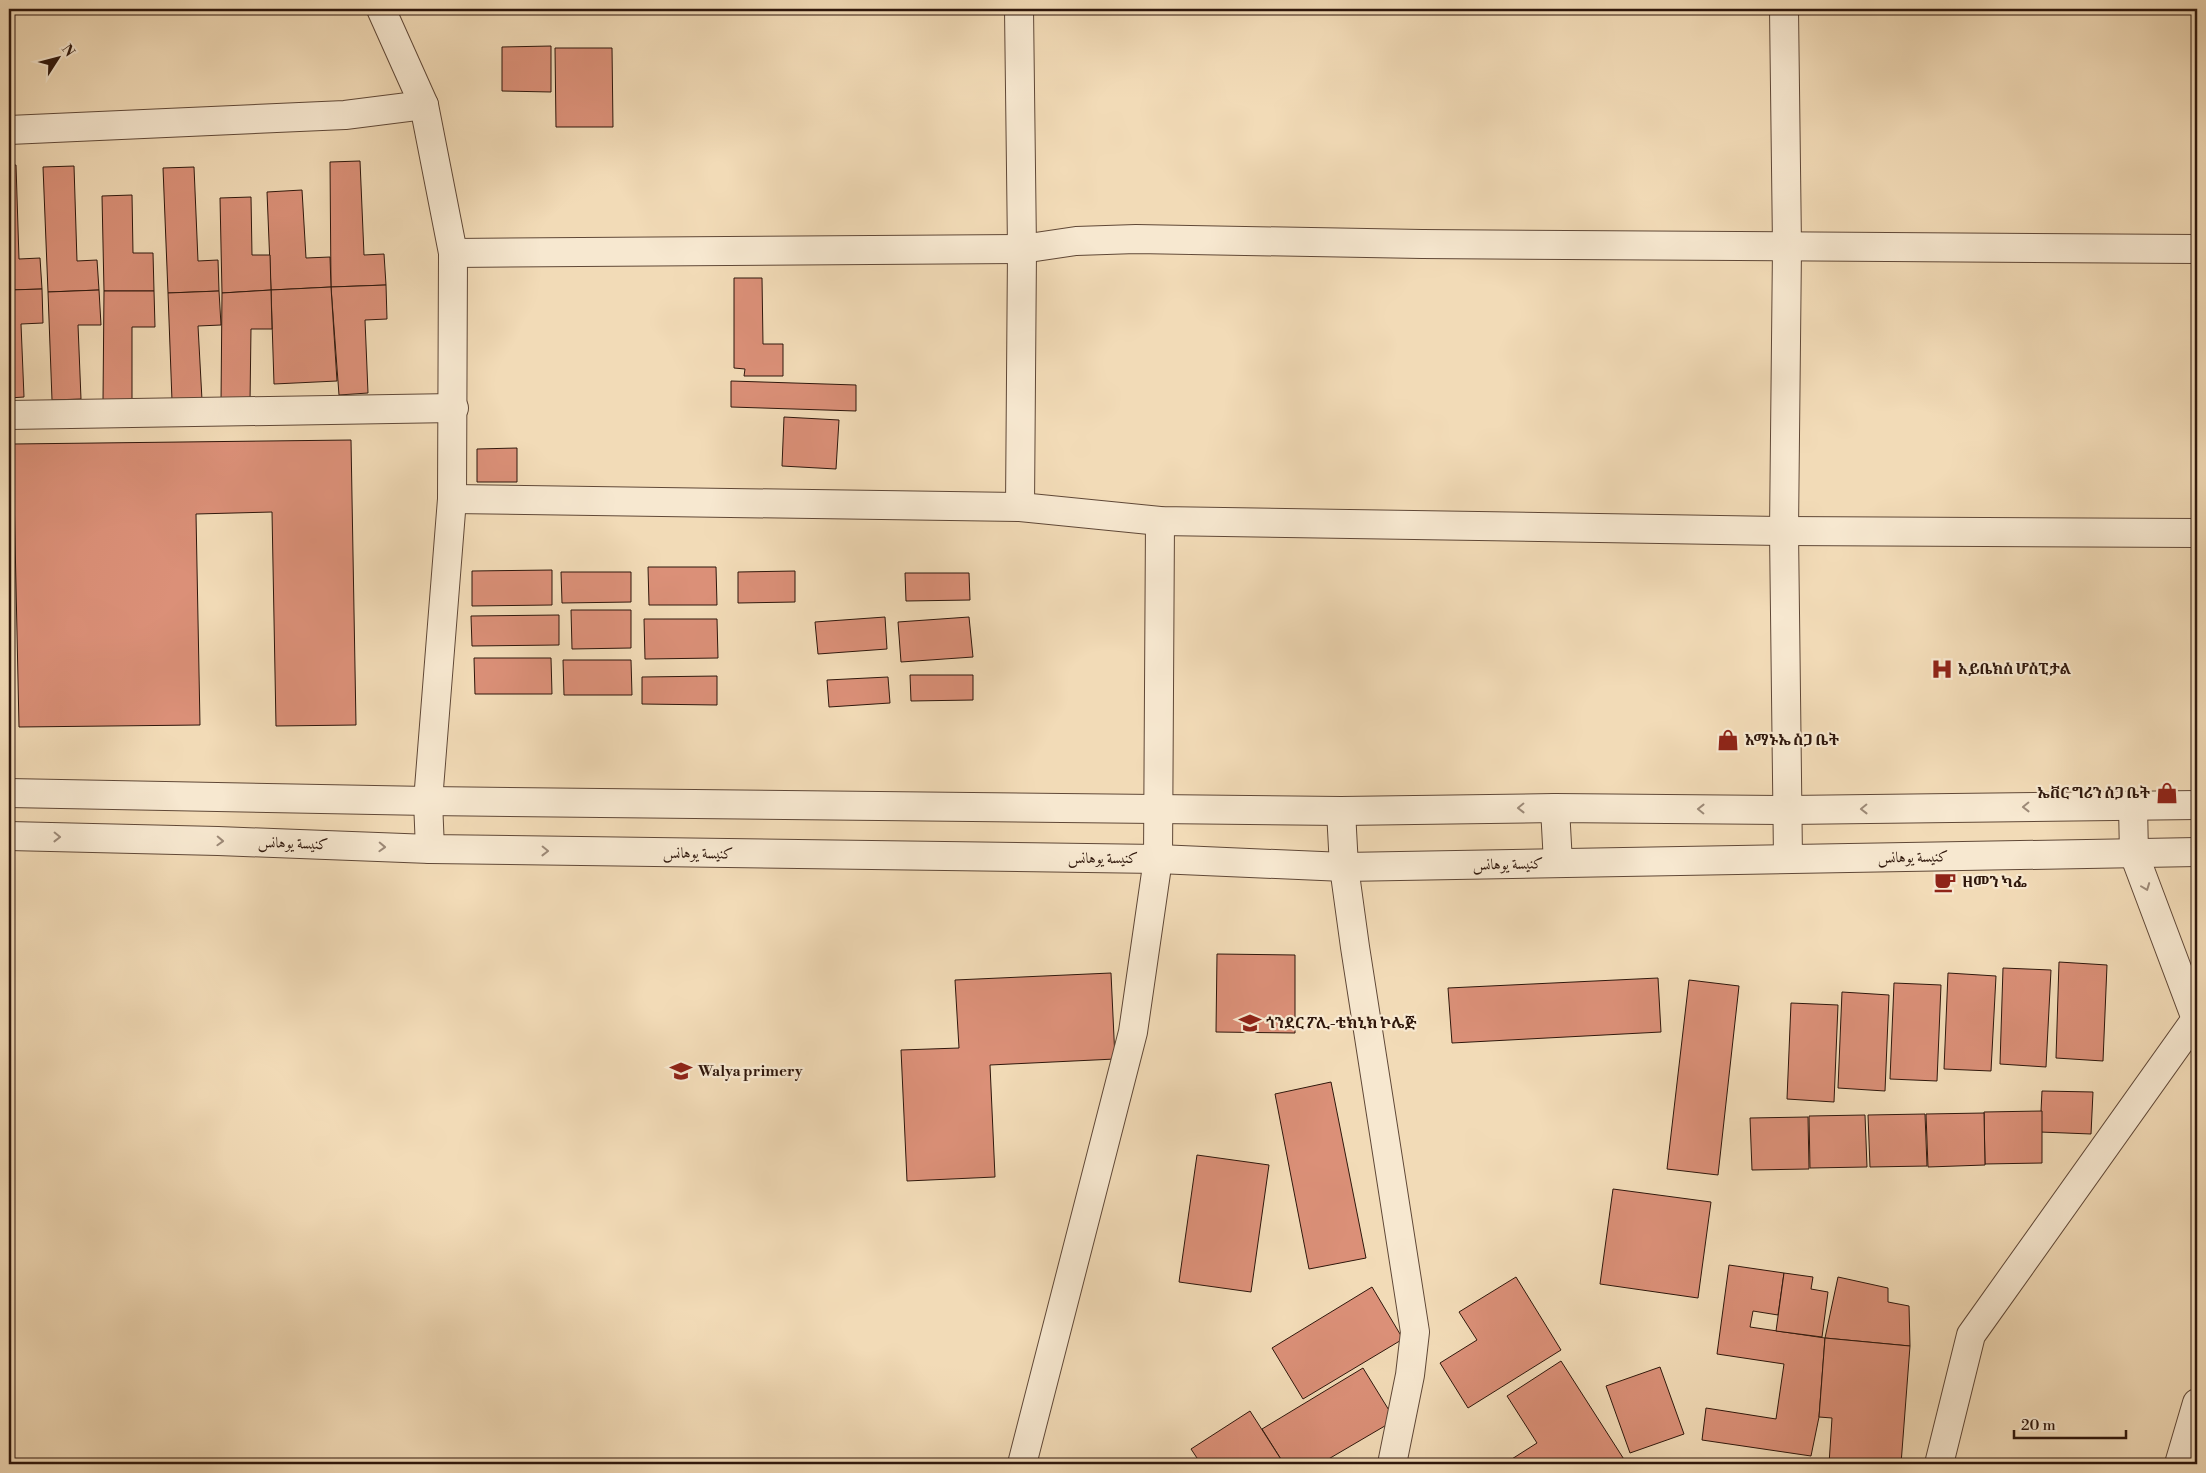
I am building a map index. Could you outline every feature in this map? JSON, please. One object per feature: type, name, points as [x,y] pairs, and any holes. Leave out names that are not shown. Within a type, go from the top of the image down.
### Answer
[{"type":"street","points":[[1019,9],[1022,249],[1020,507]]},
{"type":"street","points":[[1784,9],[1787,247],[1784,531],[1788,859]]},
{"type":"street","points":[[388,10],[424,105],[453,253],[454,408],[452,499],[428,801],[430,849]]},
{"type":"street","points":[[9,130],[345,115],[424,105]]},
{"type":"street","points":[[453,253],[1022,249],[1076,241],[1136,239],[1422,244],[2197,249]]},
{"type":"street","points":[[9,415],[454,408]]},
{"type":"street","points":[[452,499],[1020,507],[1160,521],[1784,531],[2197,533]]},
{"type":"street","points":[[1022,1464],[1133,1032],[1158,858],[1160,521]]},
{"type":"street","points":[[9,793],[428,801],[1341,811],[1555,808],[1788,810],[2197,805]]},
{"type":"street","points":[[1939,1464],[1971,1335],[2197,1022],[2134,854],[2133,806]]},
{"type":"street","points":[[1555,808],[1558,863]]},
{"type":"street","points":[[1341,811],[1344,867],[1415,1332],[1410,1375],[1392,1464]]},
{"type":"street","name":"كنيسة يوهانس","points":[[9,836],[430,849],[1158,858],[1344,867],[2197,852]]},
{"type":"street","points":[[2179,1464],[2195,1419]]},
{"type":"building","points":[[551,46],[551,92],[502,91],[502,47]]},
{"type":"building","points":[[555,48],[612,48],[613,127],[556,127]]},
{"type":"building","points":[[360,161],[364,255],[384,254],[386,285],[331,287],[330,162]]},
{"type":"building","points":[[9,165],[16,165],[19,259],[40,258],[42,289],[9,290]]},
{"type":"building","points":[[74,166],[77,261],[97,260],[99,290],[48,292],[43,167]]},
{"type":"building","points":[[194,167],[198,261],[218,260],[219,291],[168,293],[163,168]]},
{"type":"building","points":[[302,190],[306,258],[330,257],[331,287],[271,290],[267,192]]},
{"type":"building","points":[[132,195],[133,253],[153,253],[154,291],[104,291],[102,196]]},
{"type":"building","points":[[251,197],[252,255],[270,255],[271,290],[222,293],[220,198]]},
{"type":"building","points":[[734,278],[762,278],[763,344],[783,344],[783,376],[744,376],[745,369],[734,368]]},
{"type":"building","points":[[386,285],[387,319],[365,320],[368,393],[339,395],[331,287]]},
{"type":"building","points":[[331,287],[337,381],[274,384],[271,290]]},
{"type":"building","points":[[42,289],[43,323],[21,324],[24,397],[9,398],[9,290]]},
{"type":"building","points":[[99,290],[101,325],[78,325],[81,399],[52,400],[48,292]]},
{"type":"building","points":[[271,290],[272,329],[251,329],[250,402],[221,402],[222,293]]},
{"type":"building","points":[[104,291],[154,291],[155,327],[132,327],[132,401],[103,400]]},
{"type":"building","points":[[219,291],[221,325],[198,326],[202,400],[172,401],[168,293]]},
{"type":"building","points":[[731,381],[856,385],[856,411],[731,407]]},
{"type":"building","points":[[784,417],[839,420],[836,469],[782,466]]},
{"type":"building","points":[[351,440],[356,725],[276,726],[272,512],[196,514],[200,725],[19,727],[13,444]]},
{"type":"building","points":[[517,448],[517,482],[477,482],[477,449]]},
{"type":"building","points":[[648,567],[716,567],[717,605],[649,605]]},
{"type":"building","points":[[552,570],[552,605],[472,606],[472,571]]},
{"type":"building","points":[[795,571],[795,602],[738,603],[738,572]]},
{"type":"building","points":[[561,572],[631,572],[631,602],[562,603]]},
{"type":"building","points":[[905,573],[969,573],[970,600],[906,601]]},
{"type":"building","points":[[571,610],[631,610],[631,648],[572,649]]},
{"type":"building","points":[[559,615],[559,645],[472,646],[471,616]]},
{"type":"building","points":[[885,617],[887,649],[818,654],[815,622]]},
{"type":"building","points":[[969,617],[973,657],[901,662],[898,622]]},
{"type":"building","points":[[644,619],[717,619],[718,658],[645,659]]},
{"type":"building","points":[[474,658],[551,658],[552,694],[475,694]]},
{"type":"building","points":[[563,660],[631,660],[632,695],[564,695]]},
{"type":"building","points":[[910,675],[973,675],[973,700],[911,701]]},
{"type":"building","points":[[717,676],[717,705],[642,704],[642,677]]},
{"type":"building","points":[[888,677],[890,703],[829,707],[827,680]]},
{"type":"building","points":[[1217,954],[1295,955],[1295,1033],[1216,1032]]},
{"type":"building","points":[[2059,962],[2107,965],[2103,1061],[2056,1058]]},
{"type":"building","points":[[2003,968],[2051,970],[2046,1067],[2000,1064]]},
{"type":"building","points":[[1111,973],[1115,1059],[990,1065],[995,1177],[907,1181],[901,1050],[959,1048],[955,980]]},
{"type":"building","points":[[1948,973],[1996,976],[1991,1071],[1944,1069]]},
{"type":"building","points":[[1658,978],[1661,1032],[1452,1043],[1448,988]]},
{"type":"building","points":[[1689,980],[1739,986],[1718,1175],[1667,1169]]},
{"type":"building","points":[[1894,983],[1941,985],[1937,1081],[1890,1079]]},
{"type":"building","points":[[1842,992],[1889,995],[1885,1091],[1838,1088]]},
{"type":"building","points":[[1791,1003],[1838,1005],[1834,1102],[1787,1099]]},
{"type":"building","points":[[1331,1082],[1366,1258],[1309,1269],[1275,1094]]},
{"type":"building","points":[[2042,1091],[2093,1092],[2091,1134],[2040,1132]]},
{"type":"building","points":[[2042,1111],[2042,1163],[1985,1164],[1984,1112]]},
{"type":"building","points":[[1984,1113],[1985,1165],[1928,1167],[1926,1114]]},
{"type":"building","points":[[1925,1114],[1927,1166],[1870,1167],[1868,1115]]},
{"type":"building","points":[[1865,1115],[1867,1167],[1810,1168],[1809,1116]]},
{"type":"building","points":[[1808,1117],[1809,1169],[1752,1170],[1750,1118]]},
{"type":"building","points":[[1197,1155],[1269,1165],[1251,1292],[1179,1282]]},
{"type":"building","points":[[1613,1189],[1711,1202],[1698,1298],[1600,1284]]},
{"type":"building","points":[[1729,1265],[1784,1273],[1778,1315],[1753,1311],[1750,1327],[1825,1338],[1819,1417],[1811,1456],[1702,1440],[1706,1408],[1776,1419],[1784,1364],[1717,1354]]},
{"type":"building","points":[[1784,1273],[1813,1277],[1811,1289],[1828,1292],[1822,1337],[1776,1331]]},
{"type":"building","points":[[1516,1277],[1561,1350],[1468,1408],[1440,1363],[1477,1340],[1459,1312]]},
{"type":"building","points":[[1838,1277],[1888,1288],[1888,1302],[1909,1306],[1910,1346],[1825,1338]]},
{"type":"building","points":[[1372,1287],[1403,1339],[1303,1399],[1272,1348]]},
{"type":"building","points":[[1825,1338],[1910,1346],[1901,1464],[1829,1464],[1832,1418],[1819,1417]]},
{"type":"building","points":[[1561,1361],[1627,1464],[1504,1464],[1537,1443],[1507,1396]]},
{"type":"building","points":[[1660,1367],[1684,1434],[1630,1453],[1606,1386]]},
{"type":"building","points":[[1363,1368],[1395,1420],[1320,1464],[1284,1464],[1262,1429]]},
{"type":"building","points":[[1250,1411],[1284,1464],[1201,1464],[1191,1449]]},
{"type":"place","name":"አይቤክስ ሆስፒታል","points":[[1942,669]]},
{"type":"place","name":"አማኑኤ ስጋ ቤት","points":[[1728,740]]},
{"type":"place","name":"ኤቨር ግሪን ስጋ ቤት","points":[[2167,793]]},
{"type":"place","name":"ዘመን ካፌ","points":[[1945,882]]},
{"type":"place","name":"ጎንደር ፖሊ-ቴክኒክ ኮሌጅ","points":[[1250,1023]]},
{"type":"place","name":"Walya primery","points":[[681,1071]]}]
